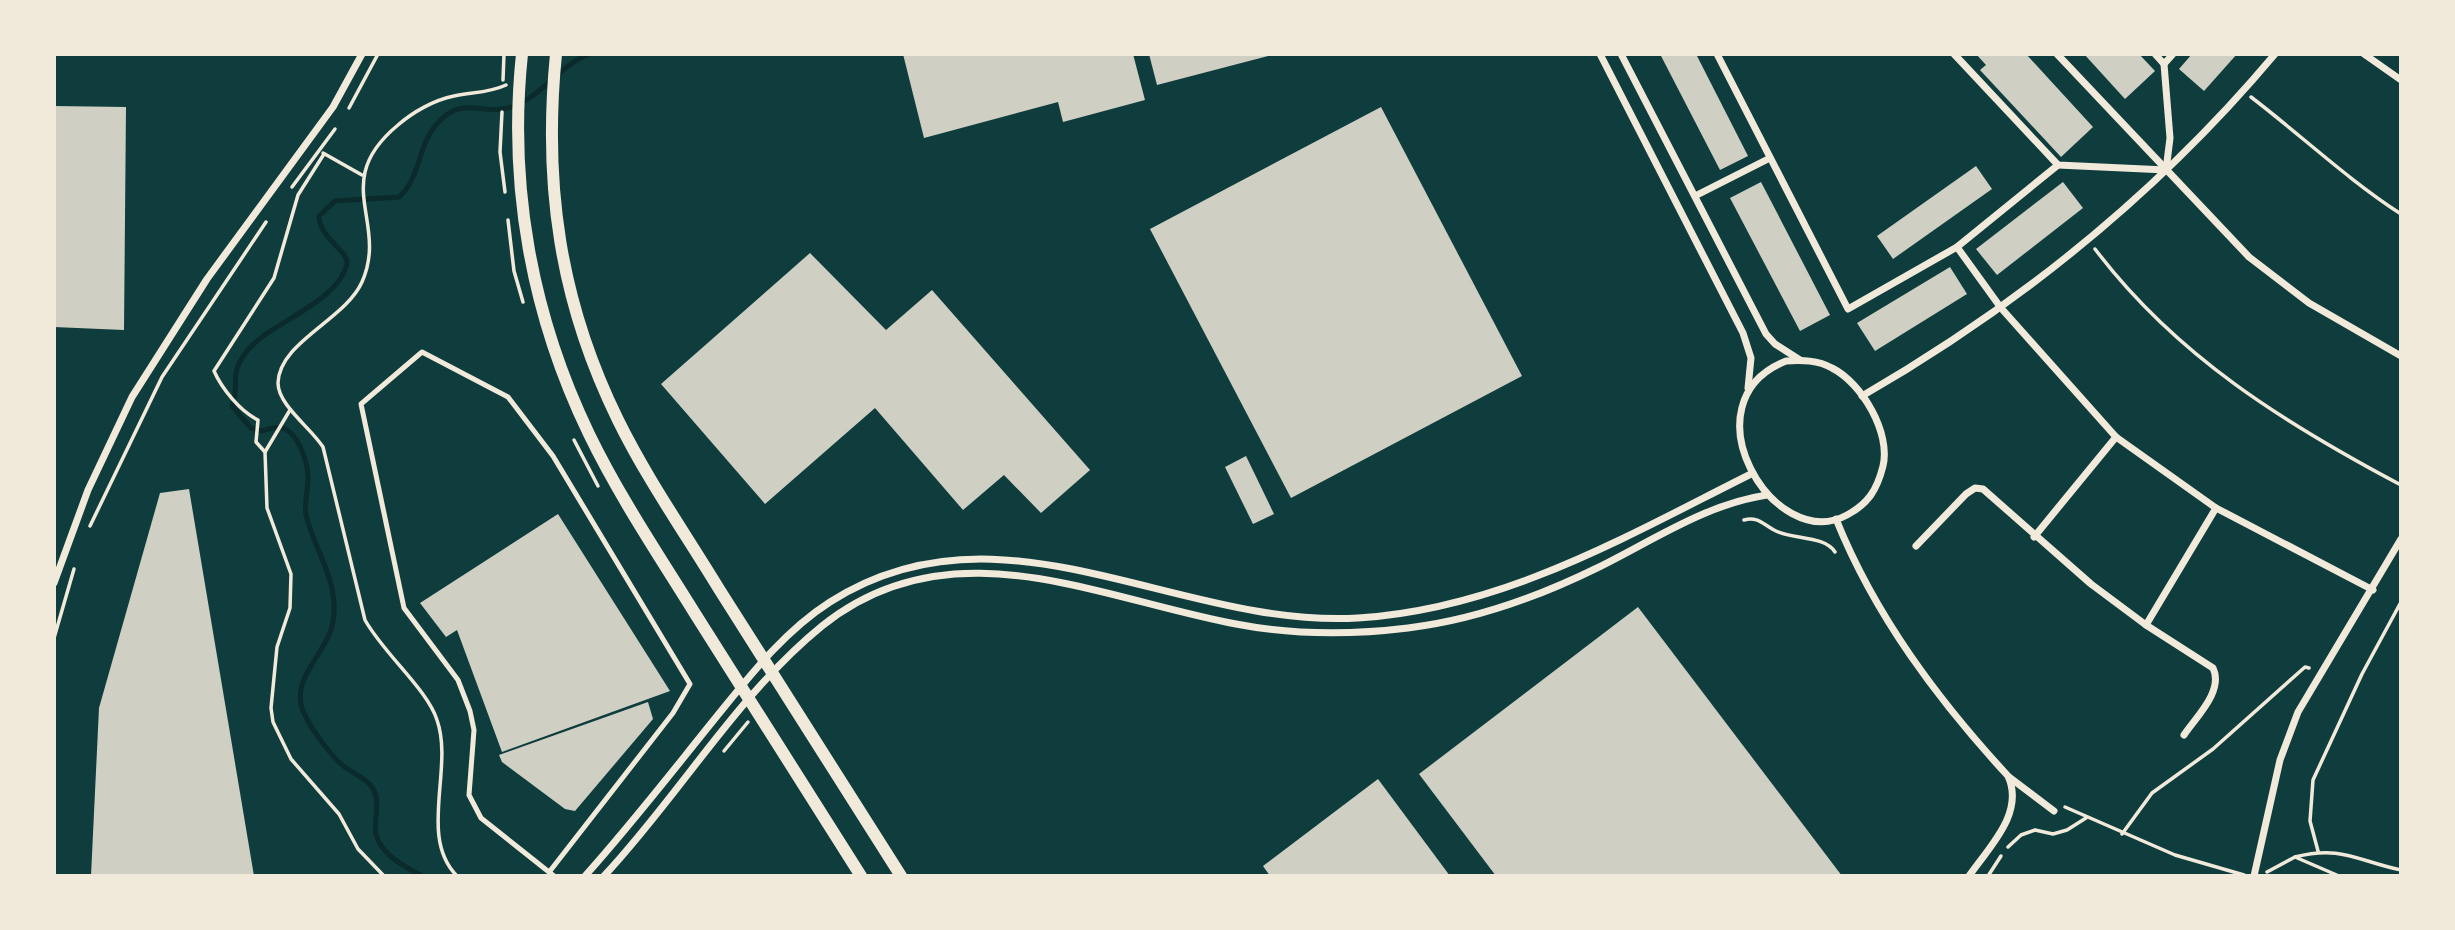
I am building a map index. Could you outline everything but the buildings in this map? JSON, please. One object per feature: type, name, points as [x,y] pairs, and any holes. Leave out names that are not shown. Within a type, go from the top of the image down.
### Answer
[{"type":"street","points":[[54,583],[88,490],[132,397],[207,279],[333,107],[362,54]]},
{"type":"street","points":[[522,54],[519,145],[522,220],[534,283],[569,387],[612,476],[861,876]]},
{"type":"street","points":[[556,54],[551,136],[553,210],[565,271],[596,373],[640,461],[901,876]]},
{"type":"street","points":[[1600,54],[1743,333],[1751,358],[1739,428],[1751,474],[1767,495],[1802,518],[1836,519],[1860,508],[1876,489],[1884,463],[1882,438],[1862,396],[1848,378],[1832,368],[1801,360],[1775,344],[1766,334],[1621,54]]},
{"type":"street","points":[[1717,54],[1848,309],[1957,247],[2058,165],[2166,170]]},
{"type":"street","points":[[1954,54],[2058,165]]},
{"type":"street","points":[[2057,54],[2249,257],[2309,303],[2401,356]]},
{"type":"street","points":[[2155,54],[2164,64],[2170,138],[2166,170]]},
{"type":"street","points":[[2164,64],[2173,54]]},
{"type":"street","points":[[1862,396],[2001,308],[2089,240],[2166,170],[2244,91],[2275,54]]},
{"type":"street","points":[[2364,54],[2401,80]]},
{"type":"street","points":[[1695,196],[1770,158]]},
{"type":"street","points":[[1957,247],[2001,308],[2116,437],[2216,508],[2373,590]]},
{"type":"street","points":[[1747,392],[1759,376],[1771,367],[1786,361],[1801,360]]},
{"type":"street","points":[[2034,537],[2116,437]]},
{"type":"street","points":[[585,876],[781,640],[828,602],[884,574],[943,560],[1016,558],[1246,610],[1302,617],[1357,618],[1432,609],[1518,585],[1601,549],[1751,474]]},
{"type":"street","points":[[1916,546],[1966,494],[1975,488],[1983,489],[2034,537],[2146,625],[2213,668],[2218,678],[2216,689],[2184,735]]},
{"type":"street","points":[[604,876],[790,654],[847,609],[881,592],[916,580],[965,573],[1021,574],[1240,625],[1329,634],[1381,631],[1455,620],[1528,598],[1592,570],[1721,505],[1767,495]]},
{"type":"street","points":[[2146,625],[2216,508]]},
{"type":"street","points":[[1836,519],[1875,596],[1926,680],[1953,716],[2008,776],[2054,811]]},
{"type":"street","points":[[2256,876],[2280,760],[2298,712],[2401,539]]},
{"type":"street","points":[[1969,876],[2010,814],[2015,800],[2008,776]]},
{"type":"lane","points":[[422,352],[508,397],[553,456],[690,684],[673,713],[552,874],[481,818],[469,795],[474,730],[470,711],[458,680],[404,608],[361,404],[422,352]]},
{"type":"path","points":[[342,117],[378,54]]},
{"type":"path","points":[[457,876],[442,852],[442,747],[437,720],[426,700],[379,645],[365,620],[323,447],[302,419],[290,410],[280,394],[278,382],[284,362],[353,299],[362,283],[369,263],[371,240],[361,195],[362,175],[381,142],[397,125],[420,110],[454,96],[494,91],[518,79]]},
{"type":"path","points":[[2244,91],[2291,127],[2325,160],[2401,214]]},
{"type":"path","points":[[335,128],[298,195],[274,278],[214,371],[220,385],[249,415],[258,420],[256,442],[264,452],[267,508],[291,574],[290,608],[277,647],[271,708],[273,722],[290,759],[339,814],[358,849],[384,876]]},
{"type":"path","points":[[308,141],[362,175]]},
{"type":"path","points":[[290,190],[322,152]]},
{"type":"path","points":[[84,537],[162,377],[267,220]]},
{"type":"path","points":[[2089,240],[2150,312],[2218,374],[2304,433],[2401,485]]},
{"type":"path","points":[[264,452],[290,410]]},
{"type":"path","points":[[1744,520],[1756,519],[1789,536],[1826,542],[1836,553]]},
{"type":"path","points":[[54,638],[77,559]]},
{"type":"path","points":[[2318,851],[2310,821],[2313,780],[2362,674],[2401,602]]},
{"type":"path","points":[[2122,834],[2152,793],[2213,749],[2305,667],[2321,671]]},
{"type":"path","points":[[718,759],[752,718]]},
{"type":"path","points":[[2055,800],[2122,834],[2175,855],[2246,876]]},
{"type":"path","points":[[1988,876],[2009,845],[2021,835],[2035,830],[2053,834],[2067,830],[2086,818]]},
{"type":"path","points":[[2256,876],[2295,858],[2318,851],[2347,853],[2401,870]]},
{"type":"path","points":[[2295,858],[2339,876]]},
{"type":"waterway","points":[[422,876],[394,859],[383,848],[376,834],[377,804],[372,787],[333,756],[319,739],[303,711],[300,693],[307,673],[330,633],[333,622],[333,594],[326,567],[306,515],[308,472],[302,450],[289,431],[283,428],[262,431],[251,428],[232,406],[237,367],[247,351],[258,341],[317,301],[341,278],[347,264],[346,259],[324,231],[319,216],[335,201],[399,197],[411,181],[429,134],[445,116],[464,108],[503,109],[514,106],[533,95],[569,65],[589,54]]}]
